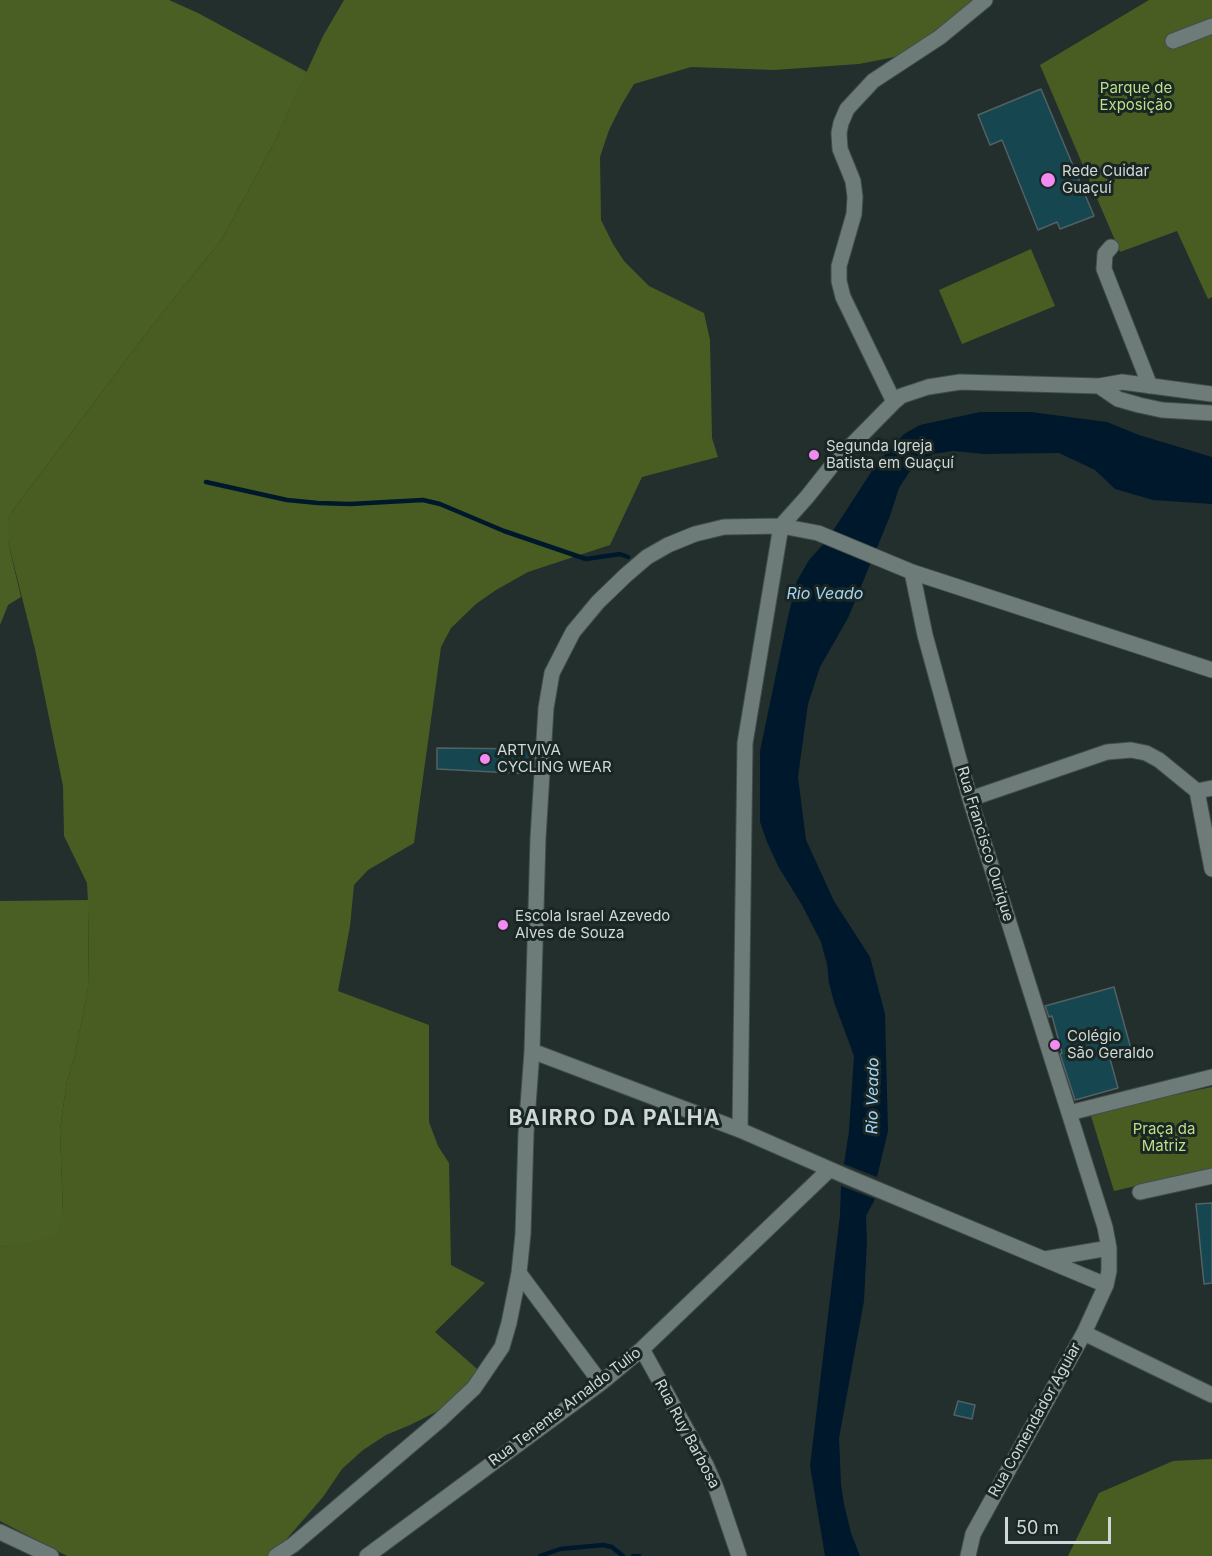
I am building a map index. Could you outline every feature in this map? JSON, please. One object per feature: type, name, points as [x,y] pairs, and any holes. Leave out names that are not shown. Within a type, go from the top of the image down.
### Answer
[{"type":"street","points":[[894,402],[843,297],[839,281],[839,266],[854,214],[855,197],[853,181],[840,148],[841,123],[847,109],[873,81],[926,48],[985,0]]},
{"type":"street","points":[[1173,41],[1212,26]]},
{"type":"street","points":[[1111,247],[1105,254],[1104,269],[1150,386]]},
{"type":"street","points":[[740,1130],[745,743],[781,526],[834,463],[894,402],[901,396],[927,387],[960,382],[1099,386],[1122,382],[1212,394]]},
{"type":"street","points":[[1099,386],[1118,399],[1139,405],[1162,410],[1212,413]]},
{"type":"street","points":[[276,1556],[293,1545],[440,1420],[474,1388],[502,1347],[519,1273],[523,1234],[526,1133],[532,1050],[538,838],[546,708],[552,674],[573,632],[598,602],[647,557],[695,534],[724,527],[781,526],[818,533],[912,572],[1212,670]]},
{"type":"street","name":"Rua Francisco Ourique","points":[[912,572],[926,635],[970,799],[1070,1113]]},
{"type":"street","points":[[970,799],[1107,752],[1131,750],[1146,753],[1159,760],[1205,796],[1212,869]]},
{"type":"street","points":[[532,1050],[740,1130],[836,1173],[1107,1285],[1109,1248],[1105,1227],[1070,1113],[1212,1077]]},
{"type":"street","name":"Rua Tenente Arnaldo Tulio","points":[[367,1556],[601,1383],[642,1349],[836,1173]]},
{"type":"street","points":[[1140,1192],[1212,1176]]},
{"type":"street","points":[[1045,1259],[1109,1248]]},
{"type":"street","points":[[519,1273],[601,1383]]},
{"type":"street","name":"Rua Comendador Aguiar","points":[[968,1556],[973,1534],[1084,1333],[1107,1285]]},
{"type":"street","points":[[1084,1333],[1212,1395]]},
{"type":"street","name":"Rua Ruy Barbosa","points":[[642,1349],[706,1464],[717,1488],[739,1556]]},
{"type":"street","points":[[2,1537],[51,1556]]},
{"type":"green space","points":[[0,0],[169,0],[198,13],[307,72],[274,143],[222,239],[155,322],[8,519],[8,542],[21,597],[8,605],[0,625]]},
{"type":"green space","points":[[344,0],[977,0],[900,56],[859,64],[774,70],[691,67],[634,84],[609,130],[600,157],[601,220],[624,261],[649,286],[704,313],[710,340],[712,438],[718,457],[642,477],[610,545],[528,572],[476,604],[451,628],[441,647],[414,843],[368,870],[354,885],[350,926],[338,991],[429,1025],[429,1122],[438,1146],[449,1163],[451,1265],[485,1283],[435,1332],[484,1375],[442,1409],[386,1435],[363,1450],[342,1469],[323,1497],[272,1556],[67,1556],[0,1521],[0,1247],[14,1244],[63,1214],[60,1130],[67,1080],[74,1059],[88,989],[89,921],[87,883],[64,836],[63,786],[35,649],[8,542],[8,519],[155,322],[222,239],[274,143],[323,36]]},
{"type":"green space","name":"Parque de Exposição","points":[[1149,0],[1212,0],[1212,297],[1208,299],[1177,231],[1120,252],[1040,65]]},
{"type":"green space","points":[[1031,249],[1055,306],[962,344],[939,290]]},
{"type":"green space","points":[[89,900],[88,989],[74,1059],[67,1080],[60,1130],[63,1214],[57,1234],[40,1240],[0,1247],[0,901]]},
{"type":"green space","name":"Praça da Matriz","points":[[1212,1087],[1212,1168],[1114,1191],[1091,1116],[1148,1100]]},
{"type":"green space","points":[[1212,1459],[1212,1556],[1068,1556],[1099,1493],[1173,1461]]},
{"type":"water","name":"Rio Veado","points":[[980,412],[1031,412],[1107,422],[1139,435],[1212,457],[1212,504],[1153,500],[1115,489],[1095,470],[1059,453],[984,454],[953,451],[933,454],[912,468],[899,488],[890,516],[848,618],[820,667],[808,704],[798,777],[806,840],[834,901],[870,957],[885,1014],[888,1131],[877,1177],[844,1164],[849,1131],[854,1056],[834,1002],[821,942],[778,866],[760,822],[760,751],[789,612],[797,581],[809,560],[827,540],[877,463],[904,434],[920,425]]},
{"type":"water","points":[[841,1186],[875,1199],[866,1216],[864,1301],[839,1438],[844,1504],[851,1533],[860,1556],[825,1556],[810,1466],[840,1215]]},
{"type":"building","name":"Rede Cuidar Guaçuí","points":[[1041,89],[1094,216],[1060,229],[1057,222],[1038,230],[1002,140],[990,145],[978,115]]},
{"type":"building","name":"ARTVIVA CYCLING WEAR","points":[[437,748],[533,749],[532,774],[437,769]]},
{"type":"building","points":[[1114,987],[1131,1049],[1109,1055],[1118,1088],[1075,1100],[1060,1054],[1062,1053],[1052,1016],[1049,1017],[1045,1006]]},
{"type":"building","points":[[1212,1203],[1212,1283],[1204,1284],[1196,1204]]},
{"type":"building","points":[[958,1401],[975,1405],[972,1419],[954,1415]]},
{"type":"waterway","points":[[206,482],[287,500],[318,503],[350,504],[423,500],[440,504],[504,531],[586,559],[620,554],[628,557]]},
{"type":"waterway","points":[[540,1556],[560,1549],[603,1545],[612,1547],[623,1556]]},
{"type":"waterway","points":[[633,1556],[639,1556]]},
{"type":"place","name":"Rede Cuidar Guaçuí","points":[[1048,180]]},
{"type":"place","name":"Segunda Igreja Batista em Guaçuí","points":[[814,455]]},
{"type":"place","name":"ARTVIVA CYCLING WEAR","points":[[485,759]]},
{"type":"place","name":"Escola Israel Azevedo Alves de Souza","points":[[503,925]]},
{"type":"place","name":"Colégio São Geraldo","points":[[1055,1045]]},
{"type":"district","name":"BAIRRO DA PALHA","points":[[615,1119]]}]
